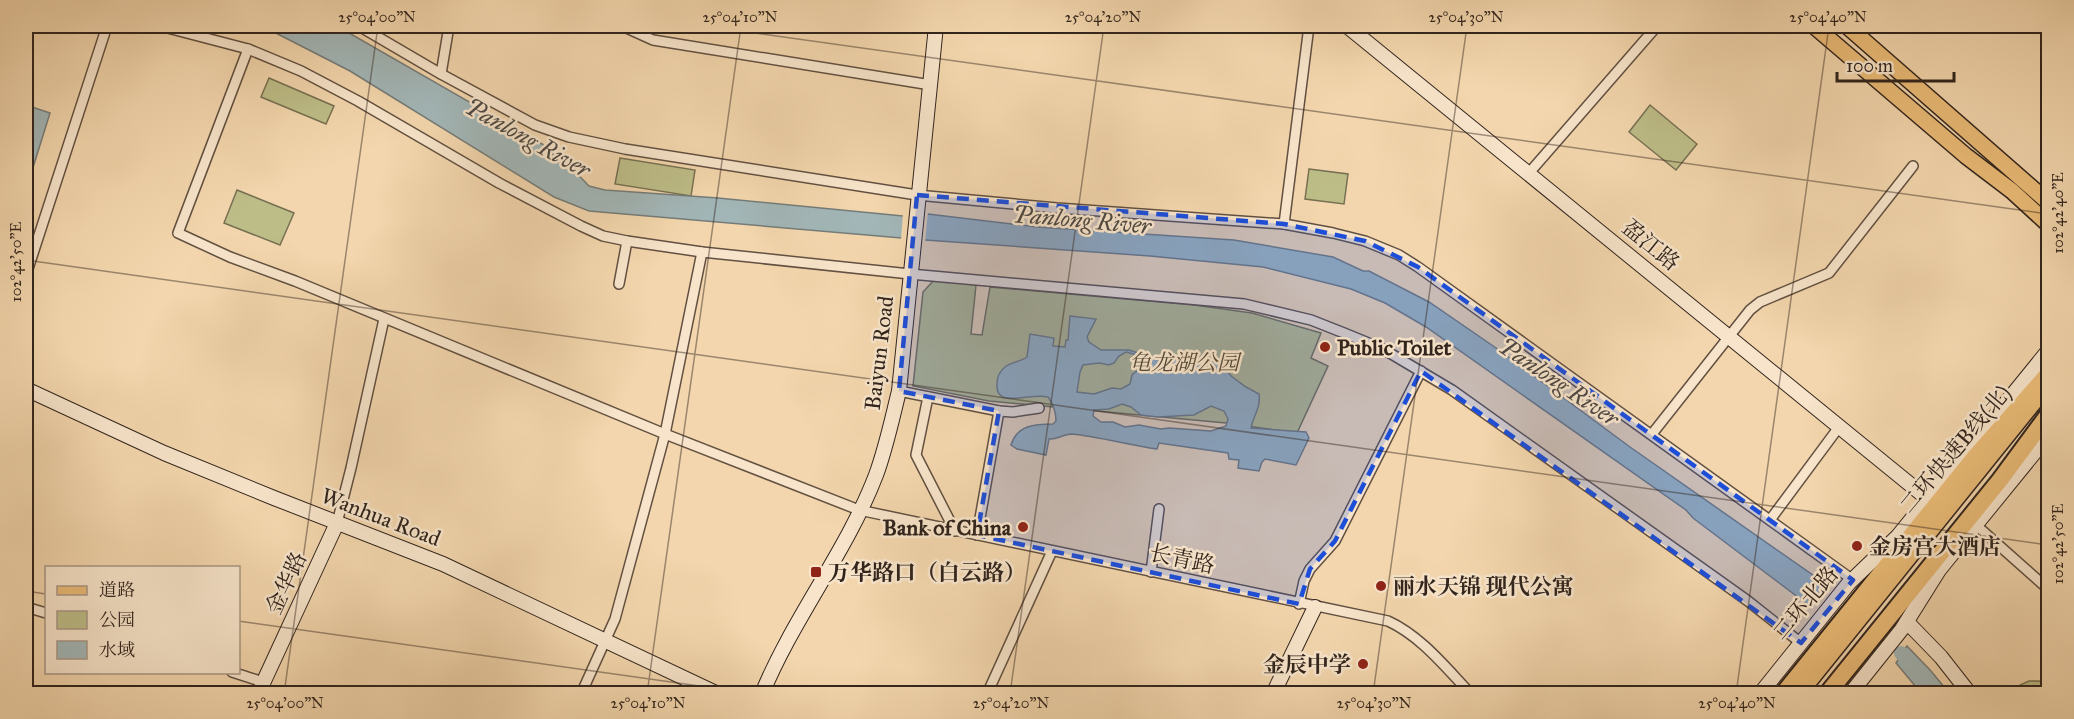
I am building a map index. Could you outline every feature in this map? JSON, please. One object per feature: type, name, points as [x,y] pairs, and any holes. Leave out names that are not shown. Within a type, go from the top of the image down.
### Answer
[{"type":"highway","name":"二环快速B线(北)","points":[[1783,693],[1974,458],[2049,374]]},
{"type":"highway","points":[[1840,693],[2049,415]]},
{"type":"highway","points":[[1770,693],[1800,650],[1898,536]]},
{"type":"highway","points":[[1840,693],[1939,570]]},
{"type":"main road","points":[[1814,26],[2049,224]]},
{"type":"main road","points":[[1847,26],[2049,202]]},
{"type":"main road","points":[[1799,693],[2049,385]]},
{"type":"main road","points":[[1811,693],[2049,400]]},
{"type":"street","points":[[26,275],[107,26]]},
{"type":"street","points":[[160,26],[248,49],[301,71],[358,101],[499,183],[603,236],[627,242],[702,252],[909,274],[1244,304],[1311,320],[1383,349],[1452,390],[1748,602],[1800,650]]},
{"type":"street","points":[[359,26],[535,125],[569,137],[625,149],[917,202],[1057,208],[1284,224],[1354,238],[1398,255],[1652,434],[1853,580]]},
{"type":"street","points":[[441,74],[449,26]]},
{"type":"street","points":[[622,26],[653,40],[932,85]]},
{"type":"street","name":"Baiyun Road","points":[[762,693],[859,510],[875,475],[891,425],[899,391],[909,274],[932,85],[936,26]]},
{"type":"street","points":[[1284,224],[1309,26]]},
{"type":"street","name":"盈江路","points":[[1347,26],[1928,499]]},
{"type":"street","points":[[1530,173],[1657,26]]},
{"type":"street","name":"长青路","points":[[248,49],[178,234],[665,434],[859,510],[1388,621],[1404,628],[1471,693]]},
{"type":"street","points":[[1652,434],[1750,310],[1760,302],[1829,273],[1913,166]]},
{"type":"street","points":[[619,284],[627,242]]},
{"type":"street","points":[[581,693],[615,619],[665,434],[702,252]]},
{"type":"street","points":[[337,523],[384,319]]},
{"type":"street","name":"二环北路","points":[[1760,693],[1800,650],[1853,580],[1898,536],[2049,351]]},
{"type":"street","points":[[1299,604],[1304,581],[1310,568],[1335,541],[1421,371]]},
{"type":"street","name":"Wanhua Road","points":[[26,389],[164,453],[444,564],[718,693]]},
{"type":"street","points":[[899,391],[999,411],[1013,412],[1039,408]]},
{"type":"street","points":[[928,397],[916,455],[955,531]]},
{"type":"street","points":[[977,535],[999,411]]},
{"type":"street","points":[[1770,520],[1839,427]]},
{"type":"street","points":[[1840,693],[1907,622],[1939,570],[2049,435]]},
{"type":"street","points":[[1151,572],[1159,509]]},
{"type":"street","name":"金华路","points":[[260,688],[337,523]]},
{"type":"street","points":[[1976,525],[2049,589]]},
{"type":"street","points":[[987,693],[1052,551]]},
{"type":"street","points":[[26,607],[45,613]]},
{"type":"street","points":[[1273,693],[1315,607]]},
{"type":"street","points":[[1907,622],[1941,657],[1970,693]]},
{"type":"street","points":[[236,674],[260,688]]},
{"type":"highlighted area","points":[[917,195],[1284,224],[1365,241],[1418,267],[1853,580],[1801,643],[1421,371],[1335,541],[1310,569],[1299,604],[977,535],[999,411],[899,391]]},
{"type":"green space","points":[[269,78],[334,106],[326,124],[261,97]]},
{"type":"green space","points":[[1650,105],[1697,144],[1676,170],[1629,132]]},
{"type":"green space","points":[[620,158],[695,170],[691,196],[615,184]]},
{"type":"green space","points":[[1309,169],[1348,174],[1344,204],[1305,199]]},
{"type":"green space","points":[[237,190],[294,213],[280,245],[224,223]]},
{"type":"green space","name":"龟龙湖公园","points":[[934,280],[976,285],[971,334],[982,335],[990,287],[1194,305],[1252,313],[1321,333],[1311,358],[1328,366],[1297,433],[1226,423],[989,401],[913,386],[923,292]]},
{"type":"green space","points":[[2029,681],[2039,681],[2048,687],[2048,693],[2014,693],[2020,685]]},
{"type":"water","points":[[256,26],[337,26],[544,145],[546,150],[565,161],[589,186],[605,190],[718,198],[903,216],[928,214],[1038,227],[1234,240],[1333,257],[1363,271],[1369,271],[1429,302],[1827,585],[1811,607],[1693,518],[1686,510],[1426,327],[1385,303],[1351,289],[1263,267],[589,211],[554,197],[350,71],[268,29]]},
{"type":"water","points":[[26,105],[50,113],[26,190]]},
{"type":"water","points":[[1070,316],[1096,319],[1087,337],[1089,342],[1101,350],[1129,350],[1162,361],[1186,358],[1192,361],[1220,360],[1231,376],[1259,394],[1259,404],[1251,428],[1306,432],[1309,438],[1296,465],[1265,459],[1259,471],[1238,468],[1239,460],[1229,459],[1228,453],[1159,443],[1157,449],[1072,434],[1049,439],[1046,455],[1017,449],[1011,445],[1018,433],[1033,425],[1053,424],[1056,421],[1055,411],[1048,397],[1008,398],[1002,396],[998,392],[999,374],[1007,365],[1027,357],[1030,334],[1054,338],[1053,346],[1065,347],[1066,340],[1068,340]],"holes":[[[1126,352],[1137,355],[1139,369],[1132,375],[1130,384],[1121,389],[1112,388],[1094,394],[1077,392],[1083,365],[1099,363],[1109,365]],[[1122,404],[1131,407],[1141,415],[1158,417],[1194,415],[1211,406],[1224,411],[1228,419],[1226,426],[1211,431],[1161,429],[1139,425],[1125,427],[1113,422],[1101,422],[1093,416],[1094,410],[1109,409]]]},
{"type":"water","points":[[1907,646],[1949,693],[1921,693],[1896,663]]},
{"type":"pier","points":[[928,211],[925,243],[901,240],[903,213]]},
{"type":"waterway","name":"Panlong River","points":[[1901,653],[1938,694]]},
{"type":"place","name":"Public Toilet","points":[[1325,347]]},
{"type":"place","name":"Bank of China","points":[[1023,527]]},
{"type":"place","name":"金房宫大酒店","points":[[1857,546]]},
{"type":"place","name":"万华路口（白云路）","points":[[816,572]]},
{"type":"place","name":"丽水天锦 现代公寓","points":[[1381,586]]},
{"type":"place","name":"金辰中学","points":[[1363,664]]}]
